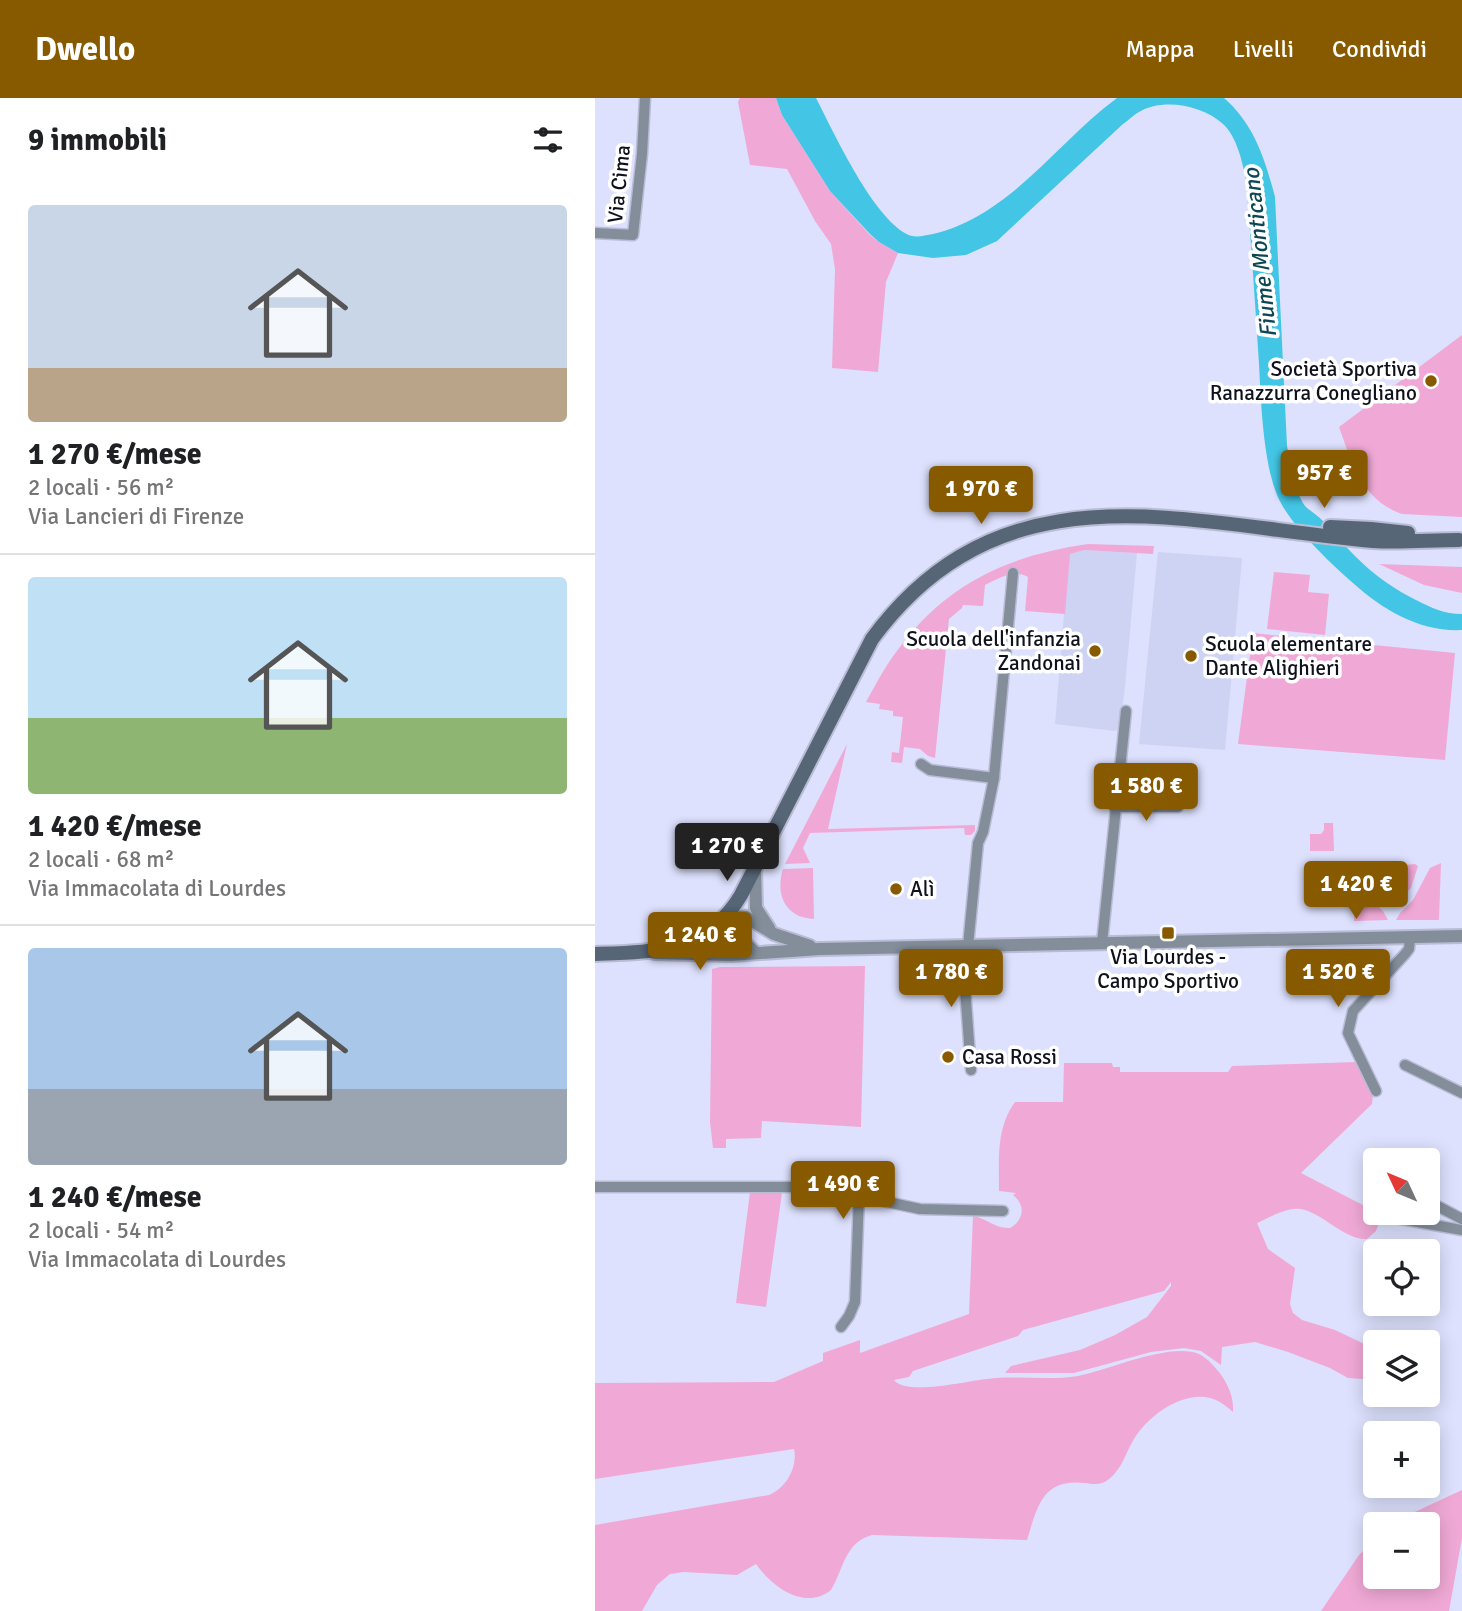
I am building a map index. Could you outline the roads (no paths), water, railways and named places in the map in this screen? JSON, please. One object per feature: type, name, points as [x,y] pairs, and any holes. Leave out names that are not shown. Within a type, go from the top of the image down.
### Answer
[{"type":"main road","points":[[595,954],[643,953],[684,944],[710,930],[727,915],[755,867],[872,639],[890,615],[912,593],[958,558],[1004,535],[1065,519],[1094,516],[1147,517],[1255,526],[1372,540],[1460,540]]},
{"type":"main road","points":[[1289,529],[1360,528],[1460,540]]},
{"type":"street","name":"Via Cima","points":[[595,233],[633,235],[645,98]]},
{"type":"street","points":[[971,1070],[965,946],[978,843],[983,832],[994,778],[1013,573]]},
{"type":"street","points":[[1102,943],[1126,711]]},
{"type":"street","points":[[921,764],[930,770],[994,778]]},
{"type":"street","points":[[1114,807],[1178,807]]},
{"type":"street","points":[[755,867],[756,908],[774,933]]},
{"type":"street","points":[[756,954],[735,934],[727,915],[746,917],[774,933],[820,949]]},
{"type":"street","points":[[643,953],[756,954],[820,949],[1462,936]]},
{"type":"street","points":[[1376,1091],[1348,1033],[1353,1012],[1409,949],[1410,937]]},
{"type":"street","points":[[1405,1065],[1462,1093]]},
{"type":"street","points":[[595,1187],[815,1187],[920,1209],[1003,1211]]},
{"type":"street","points":[[841,1327],[855,1303],[859,1196]]},
{"type":"street","points":[[1440,1207],[1462,1219]]},
{"type":"street","points":[[1434,1225],[1462,1230]]},
{"type":"water","name":"Fiume Monticano","points":[[776,98],[816,98],[843,151],[878,207],[903,232],[918,236],[961,225],[986,211],[1009,195],[1117,98],[1224,98],[1251,131],[1275,197],[1287,446],[1300,496],[1305,505],[1376,575],[1401,592],[1433,608],[1462,614],[1462,630],[1446,630],[1417,623],[1377,602],[1343,574],[1311,542],[1291,518],[1277,495],[1263,431],[1246,179],[1235,142],[1223,124],[1205,113],[1183,106],[1161,105],[1141,111],[1123,124],[997,241],[966,255],[933,258],[898,253],[870,234],[830,191],[782,115]]},
{"type":"place","name":"Società Sportiva Ranazzurra Conegliano","points":[[1431,381]]},
{"type":"place","name":"Scuola dell'infanzia Zandonai","points":[[1095,651]]},
{"type":"place","name":"Scuola elementare Dante Alighieri","points":[[1191,656]]},
{"type":"place","name":"Alì","points":[[896,889]]},
{"type":"place","name":"Via Lourdes - Campo Sportivo","points":[[1168,933]]},
{"type":"place","name":"Casa Rossi","points":[[948,1057]]}]
